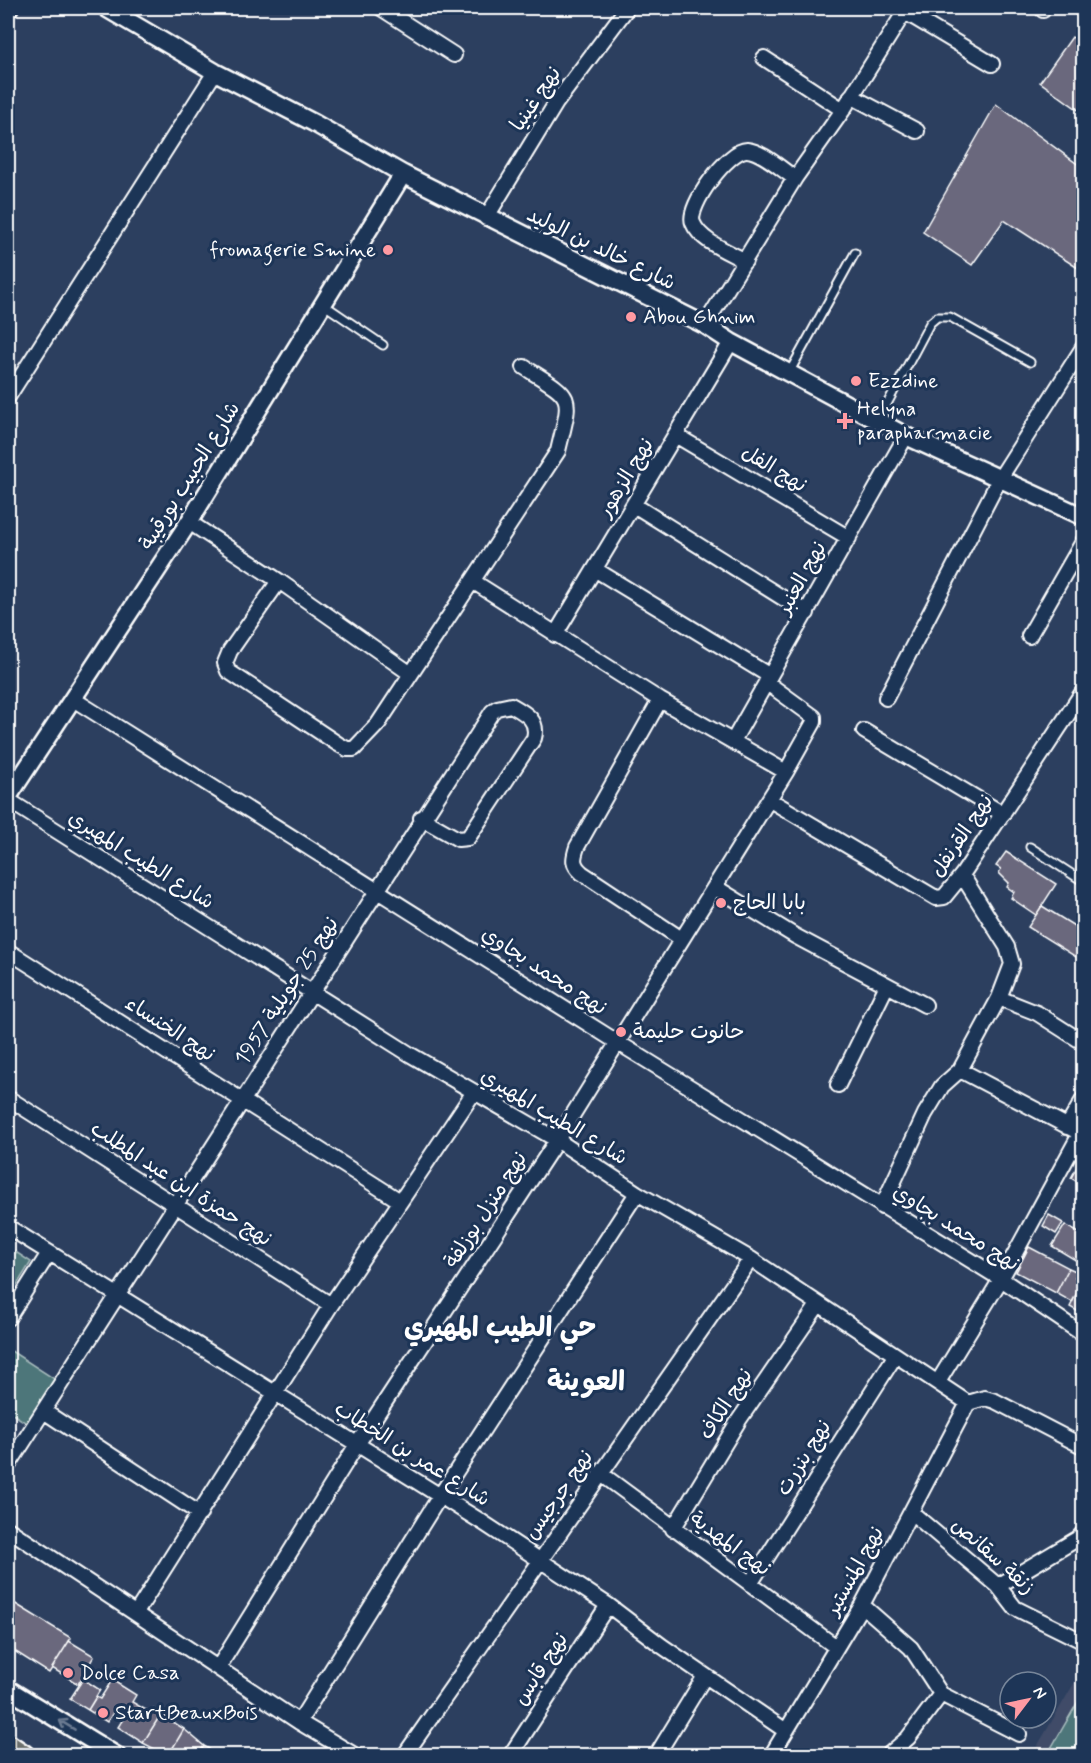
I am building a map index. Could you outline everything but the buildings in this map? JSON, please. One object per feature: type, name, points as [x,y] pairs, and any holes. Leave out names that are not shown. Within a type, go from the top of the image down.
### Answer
[{"type":"highway","points":[[8,1746],[23,1755]]},
{"type":"street","points":[[8,12],[10,8]]},
{"type":"street","name":"شارع خالد بن الوليد","points":[[106,8],[215,72],[314,123],[486,218],[705,325],[731,342],[878,421],[1083,517]]},
{"type":"street","points":[[381,8],[454,55]]},
{"type":"street","name":"نهج غينيا","points":[[486,218],[556,102],[627,8]]},
{"type":"street","points":[[705,325],[795,178],[843,111],[906,10],[992,64]]},
{"type":"street","points":[[764,58],[843,111]]},
{"type":"street","points":[[8,397],[215,72]]},
{"type":"street","points":[[851,96],[917,131]]},
{"type":"street","points":[[745,261],[699,232],[693,223],[694,207],[722,165],[738,152],[753,152],[795,178]]},
{"type":"street","name":"شارع الحبيب بورقيبة","points":[[8,799],[189,522],[403,174]]},
{"type":"street","name":"نهج الزهور","points":[[555,635],[677,436],[731,342]]},
{"type":"street","points":[[886,698],[1000,478],[1083,346]]},
{"type":"street","points":[[279,581],[230,651],[225,663],[228,671],[338,744],[347,749],[354,749],[378,723],[474,582],[558,451],[568,410],[567,399],[562,391],[524,367]]},
{"type":"street","name":"نهج العنبر","points":[[733,741],[906,435]]},
{"type":"street","name":"نهج الفل","points":[[677,436],[849,538]]},
{"type":"street","points":[[634,505],[807,613]]},
{"type":"street","points":[[189,522],[279,581],[411,674]]},
{"type":"street","points":[[1029,636],[1083,540]]},
{"type":"street","points":[[596,570],[768,679]]},
{"type":"street","points":[[474,582],[660,700],[786,772]]},
{"type":"street","name":"نهج منزل بوزلفة","points":[[218,1668],[356,1446],[557,1140],[680,938],[770,800],[814,722],[814,717],[768,679]]},
{"type":"street","name":"نهج القرنفل","points":[[770,800],[936,898],[949,894],[1083,690]]},
{"type":"street","name":"نهج محمد بجاوي","points":[[73,699],[617,1042],[1001,1279],[1083,1335]]},
{"type":"street","points":[[660,700],[577,847],[573,859],[574,867],[582,873],[680,938]]},
{"type":"street","name":"نهج 25 جويلية 1957","points":[[8,1466],[45,1413],[241,1100],[378,890],[421,819],[492,712],[497,708],[511,705],[531,717],[536,731],[471,835],[464,840],[458,839],[421,819]]},
{"type":"street","points":[[864,731],[1003,814]]},
{"type":"street","name":"شارع الطيب المهيري","points":[[8,799],[312,993],[557,1140],[637,1193],[751,1259],[968,1403]]},
{"type":"street","points":[[882,1207],[925,1114],[942,1086],[960,1070],[999,998],[1012,964],[1010,955],[962,875]]},
{"type":"street","points":[[715,887],[795,936],[925,1005]]},
{"type":"street","name":"نهج الخنساء","points":[[8,951],[400,1201]]},
{"type":"street","points":[[838,1085],[887,985]]},
{"type":"street","points":[[999,998],[1037,1013],[1083,1042]]},
{"type":"street","points":[[938,1383],[1001,1279],[1082,1135],[960,1070]]},
{"type":"street","points":[[136,1613],[332,1305],[474,1092]]},
{"type":"street","name":"نهج حمزة ابن عبد المطلب","points":[[8,1098],[332,1305]]},
{"type":"street","points":[[1067,1128],[1083,1098]]},
{"type":"street","points":[[299,1722],[440,1497],[637,1193]]},
{"type":"street","name":"شارع عمر بن الخطاب","points":[[8,1227],[540,1560],[608,1605],[705,1676],[786,1731]]},
{"type":"street","points":[[8,1318],[49,1253]]},
{"type":"street","name":"نهج جرجيس","points":[[404,1755],[751,1259]]},
{"type":"street","name":"نهج الكاف","points":[[673,1529],[740,1420],[818,1305]]},
{"type":"street","name":"نهج بنزرت","points":[[750,1584],[895,1356]]},
{"type":"street","points":[[968,1403],[985,1398],[995,1401],[1083,1447]]},
{"type":"street","name":"نهج المنستير","points":[[771,1755],[862,1605],[968,1403]]},
{"type":"street","points":[[45,1413],[200,1514]]},
{"type":"street","name":"نهج المهدية","points":[[600,1473],[836,1647]]},
{"type":"street","name":"زنقة سقانص","points":[[911,1512],[998,1586],[1015,1608],[1083,1642]]},
{"type":"street","points":[[8,1529],[299,1722],[356,1755]]},
{"type":"street","points":[[998,1586],[1081,1538]]},
{"type":"street","name":"نهج قابس","points":[[510,1755],[608,1605]]},
{"type":"street","points":[[862,1605],[911,1648],[942,1694],[1019,1734]]},
{"type":"street","points":[[656,1755],[705,1676]]},
{"type":"street","points":[[8,1689],[117,1755]]},
{"type":"street","points":[[887,1755],[908,1738],[942,1694]]},
{"type":"lane","points":[[789,373],[855,252]]},
{"type":"lane","points":[[323,304],[383,345]]},
{"type":"lane","points":[[878,421],[930,322],[937,317],[950,317],[1030,362]]},
{"type":"lane","points":[[1030,846],[1083,882]]},
{"type":"shaded area","points":[[1083,1668],[1083,1755],[1032,1755],[1047,1730],[1058,1730],[1058,1711]]},
{"type":"green space","points":[[8,1247],[31,1262],[8,1299]]},
{"type":"green space","points":[[8,1349],[59,1382],[31,1426],[8,1411]]},
{"type":"green space","points":[[1083,1693],[1083,1755],[1047,1755]]},
{"type":"place","name":"fromagerie Smine","points":[[388,250]]},
{"type":"place","name":"Abou Ghnim","points":[[631,317]]},
{"type":"place","name":"Ezzdine","points":[[856,381]]},
{"type":"place","name":"Helyna parapharmacie","points":[[845,421]]},
{"type":"place","name":"بابا الحاج","points":[[721,903]]},
{"type":"place","name":"حانوت حليمة","points":[[621,1032]]},
{"type":"place","name":"Dolce Casa","points":[[68,1673]]},
{"type":"place","name":"StartBeauxBois","points":[[103,1713]]},
{"type":"district","name":"حي الطيب المهيري","points":[[500,1328]]},
{"type":"district","name":"العوينة","points":[[586,1382]]}]
